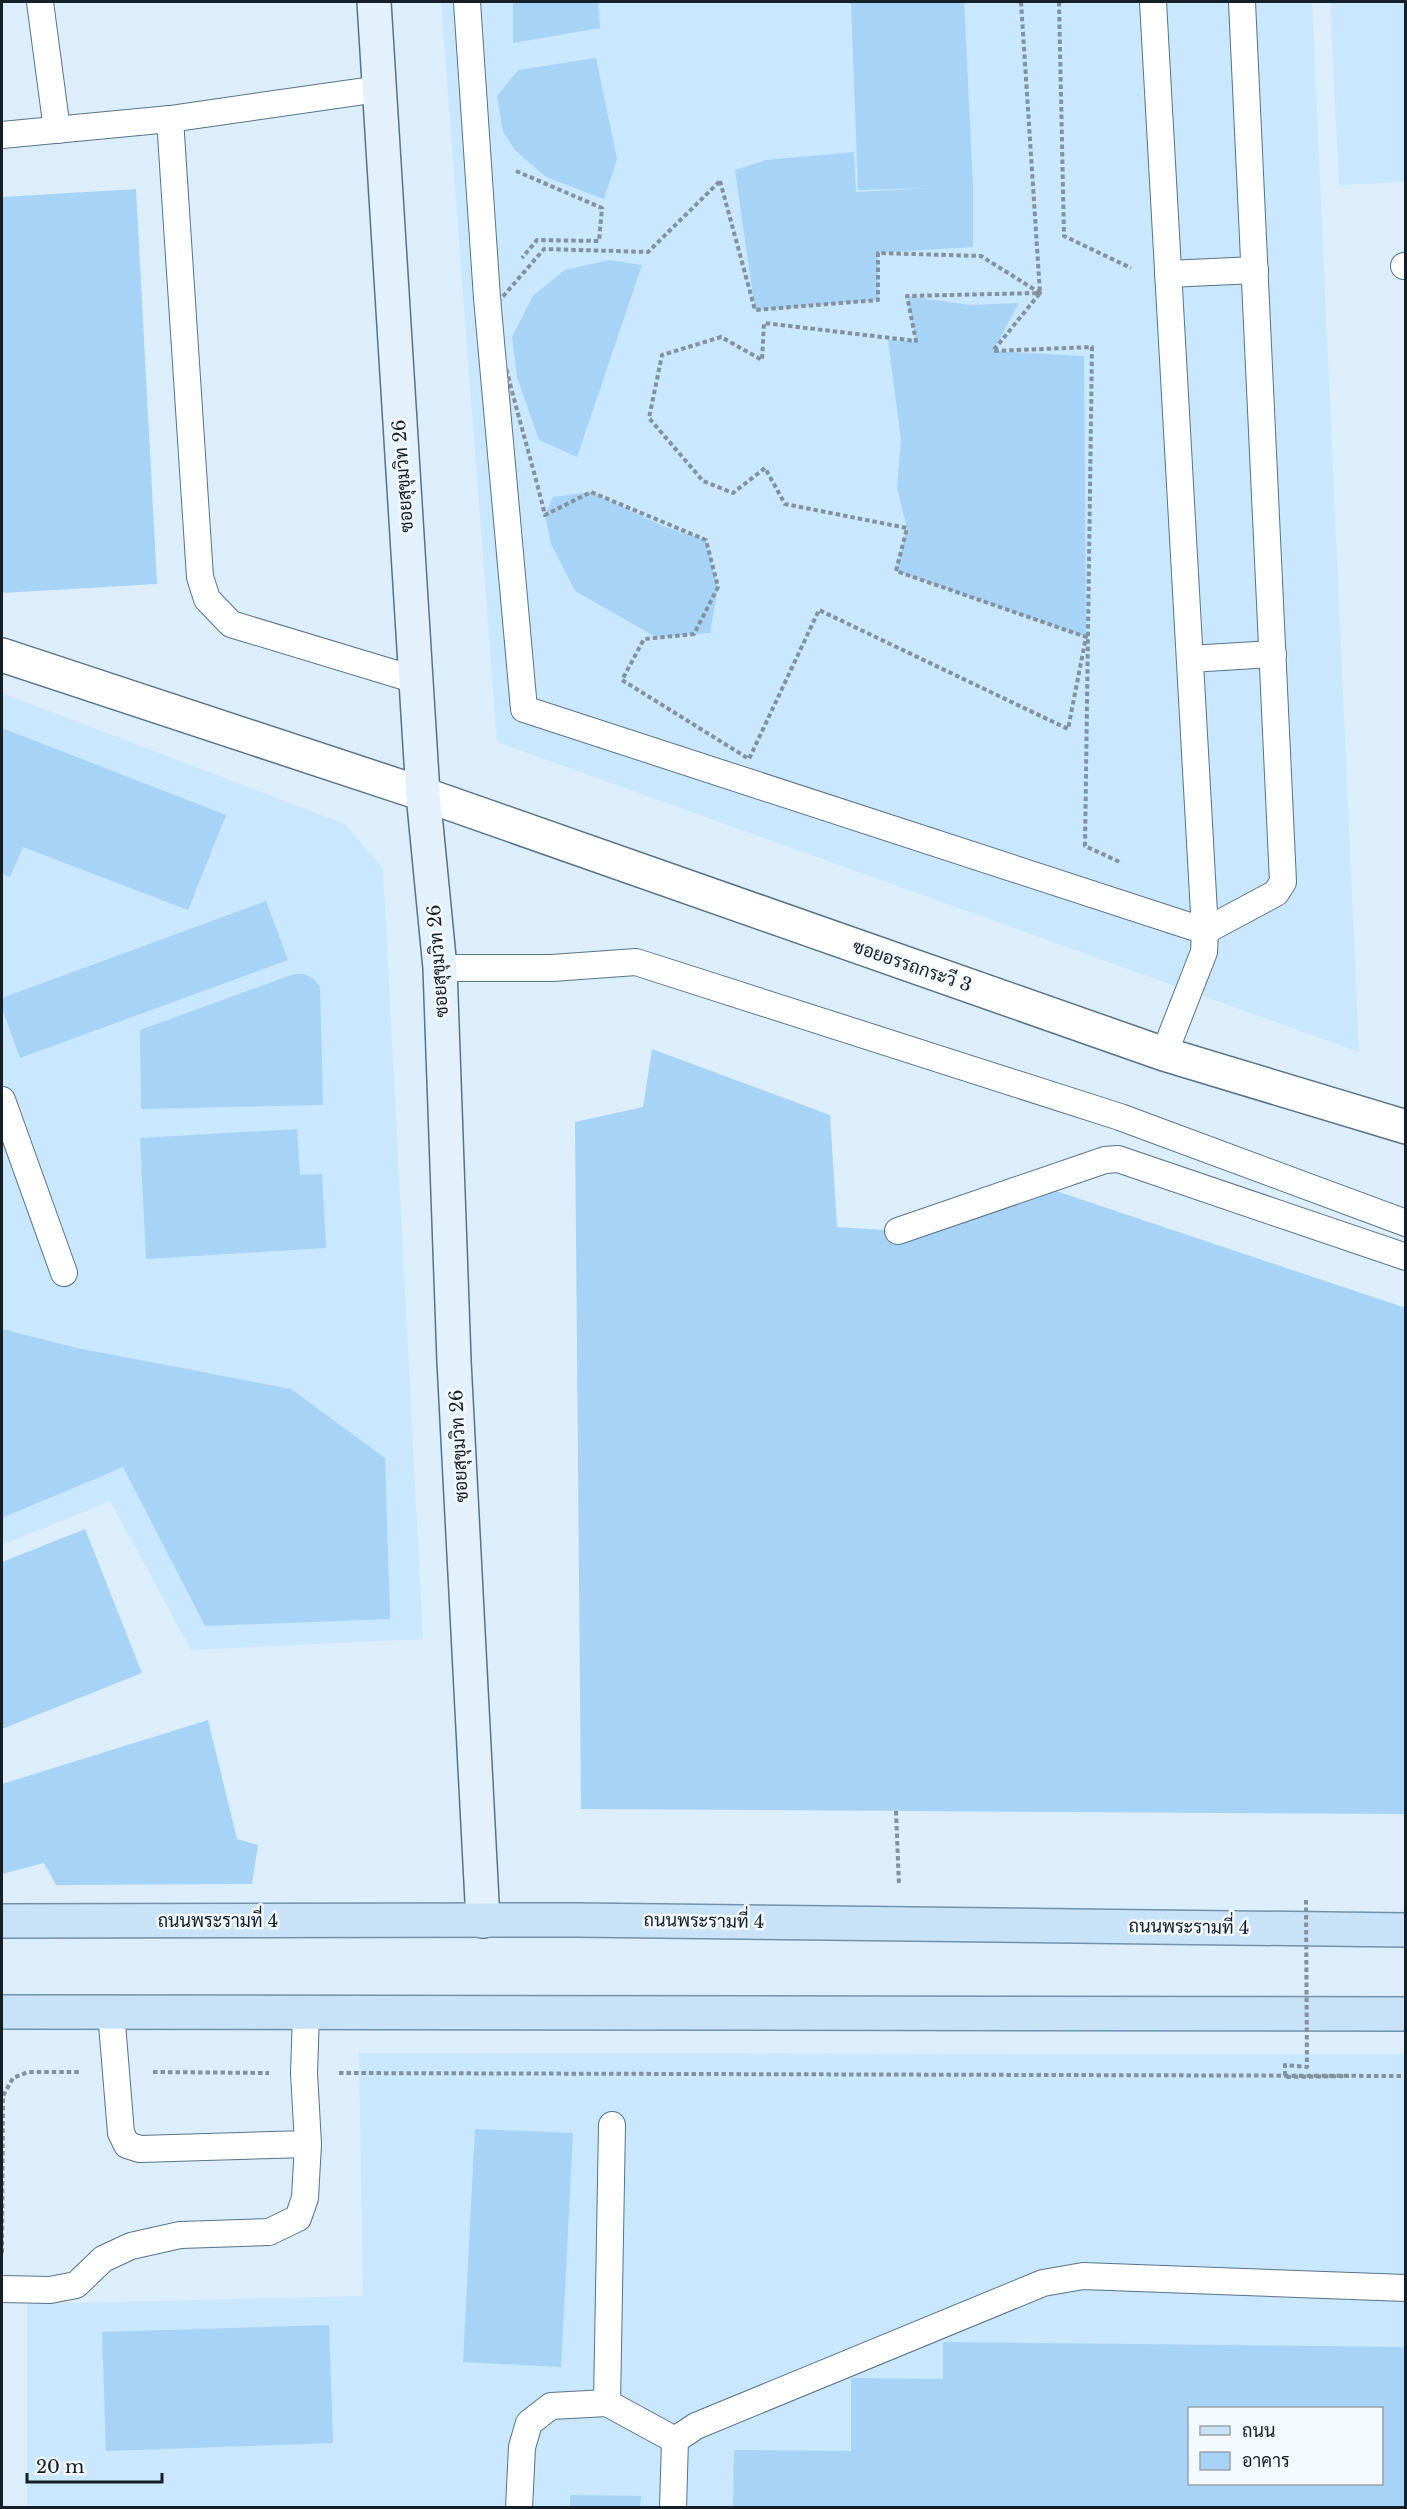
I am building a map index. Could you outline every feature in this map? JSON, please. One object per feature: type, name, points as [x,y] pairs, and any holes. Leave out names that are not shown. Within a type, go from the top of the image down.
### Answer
[{"type":"main road","name":"ถนนพระรามที่ 4","points":[[2,1921],[578,1920],[1406,1930]]},
{"type":"main road","points":[[2,2012],[1406,2014]]},
{"type":"street","name":"ซอยสุขุมวิท 26","points":[[374,2],[423,794],[440,968],[454,1360],[483,1921]]},
{"type":"street","name":"ซอยอรรถกระวี 3","points":[[2,655],[423,794],[1164,1054],[1406,1127]]},
{"type":"lane","points":[[40,2],[57,130]]},
{"type":"lane","points":[[467,2],[487,298],[524,709],[1205,931],[1276,893],[1283,882],[1242,2]]},
{"type":"lane","points":[[1153,2],[1205,931],[1204,952],[1164,1054]]},
{"type":"lane","points":[[2,135],[170,119],[379,89]]},
{"type":"lane","points":[[170,119],[200,577],[207,599],[231,624],[416,680]]},
{"type":"lane","points":[[1168,274],[1255,270]]},
{"type":"lane","points":[[1190,658],[1273,654]]},
{"type":"lane","points":[[440,968],[552,968],[636,962],[1120,1117],[1406,1223]]},
{"type":"lane","points":[[2,1100],[63,1273]]},
{"type":"lane","points":[[898,1231],[1105,1160],[1118,1159],[1406,1257]]},
{"type":"lane","points":[[111,2012],[121,2133],[127,2145],[140,2149],[308,2144]]},
{"type":"lane","points":[[2,2289],[50,2290],[76,2285],[104,2259],[131,2246],[180,2235],[269,2232],[298,2218],[305,2198],[308,2144],[304,2073],[306,2014]]},
{"type":"lane","points":[[607,2403],[612,2126]]},
{"type":"lane","points":[[675,2440],[696,2426],[1043,2283],[1083,2276],[1406,2288]]},
{"type":"lane","points":[[519,2508],[522,2447],[529,2423],[551,2406],[607,2403],[675,2440]]},
{"type":"lane","points":[[673,2508],[675,2440]]},
{"type":"path","points":[[1021,2],[1040,293],[993,351],[1092,347],[1085,846],[1125,864]]},
{"type":"path","points":[[1059,2],[1064,236],[1139,272]]},
{"type":"path","points":[[720,181],[755,310],[878,300],[878,253],[981,256],[1040,293],[907,296],[916,341],[764,322],[762,360],[720,337],[662,355],[649,418],[703,481],[733,494],[765,468],[785,504],[907,528],[896,571],[1086,637],[1068,729],[819,610],[748,759],[621,680],[644,639],[694,634],[718,587],[706,540],[696,535],[591,492],[545,515],[522,420],[503,361],[494,308],[544,249],[648,252],[720,181]]},
{"type":"path","points":[[896,1810],[900,1892]]},
{"type":"path","points":[[1306,1900],[1307,2067],[1285,2065],[1285,2077],[1349,2076]]},
{"type":"path","points":[[2,2263],[3,2096],[13,2078],[28,2072],[1406,2076]]},
{"type":"shaded area","points":[[441,2],[1312,2],[1359,1052],[497,742]]},
{"type":"shaded area","points":[[1330,2],[1405,2],[1405,182],[1339,185]]},
{"type":"shaded area","points":[[2,693],[345,824],[383,869],[423,1639],[191,1650],[110,1501],[2,1545]]},
{"type":"shaded area","points":[[359,2053],[1405,2054],[1405,2507],[27,2507],[27,2304],[363,2296]]},
{"type":"building","points":[[513,2],[598,2],[600,28],[513,43]]},
{"type":"building","points":[[851,2],[964,2],[973,186],[973,247],[878,253],[878,300],[755,310],[735,170],[766,160],[854,152],[856,192],[931,188],[858,190]]},
{"type":"building","points":[[596,58],[617,159],[604,199],[546,177],[515,150],[503,132],[497,96],[518,70]]},
{"type":"building","points":[[136,189],[157,584],[2,593],[2,197]]},
{"type":"building","points":[[609,260],[642,265],[577,457],[539,440],[517,377],[512,337],[533,296],[565,270]]},
{"type":"building","points":[[907,296],[970,305],[1019,303],[993,351],[1084,356],[1086,637],[896,571],[907,528],[897,488],[901,440],[888,340],[916,341]]},
{"type":"building","points":[[591,492],[665,527],[706,540],[718,587],[710,633],[656,637],[575,591],[551,544],[545,515],[553,497]]},
{"type":"building","points":[[2,728],[226,815],[188,910],[23,847],[10,877],[2,874]]},
{"type":"building","points":[[266,901],[288,960],[20,1058],[2,1008],[2,998]]},
{"type":"building","points":[[294,974],[304,974],[314,979],[320,987],[323,1105],[141,1109],[140,1030]]},
{"type":"building","points":[[652,1049],[830,1115],[837,1227],[898,1231],[1053,1190],[1406,1308],[1406,1814],[581,1809],[575,1122],[643,1107]]},
{"type":"building","points":[[297,1129],[300,1175],[322,1174],[326,1248],[146,1259],[140,1138]]},
{"type":"building","points":[[2,1329],[77,1348],[291,1389],[385,1458],[390,1619],[205,1626],[123,1467],[2,1518]]},
{"type":"building","points":[[85,1529],[142,1673],[2,1729],[2,1562]]},
{"type":"building","points":[[208,1720],[237,1839],[258,1845],[252,1884],[56,1885],[44,1863],[2,1874],[2,1784]]},
{"type":"building","points":[[475,2129],[573,2133],[561,2367],[463,2362]]},
{"type":"building","points":[[329,2325],[333,2443],[106,2451],[102,2332]]},
{"type":"building","points":[[943,2342],[1406,2347],[1406,2508],[733,2508],[734,2450],[851,2451],[851,2378],[943,2379]]},
{"type":"building","points":[[570,2495],[641,2496],[640,2508],[570,2508]]}]
